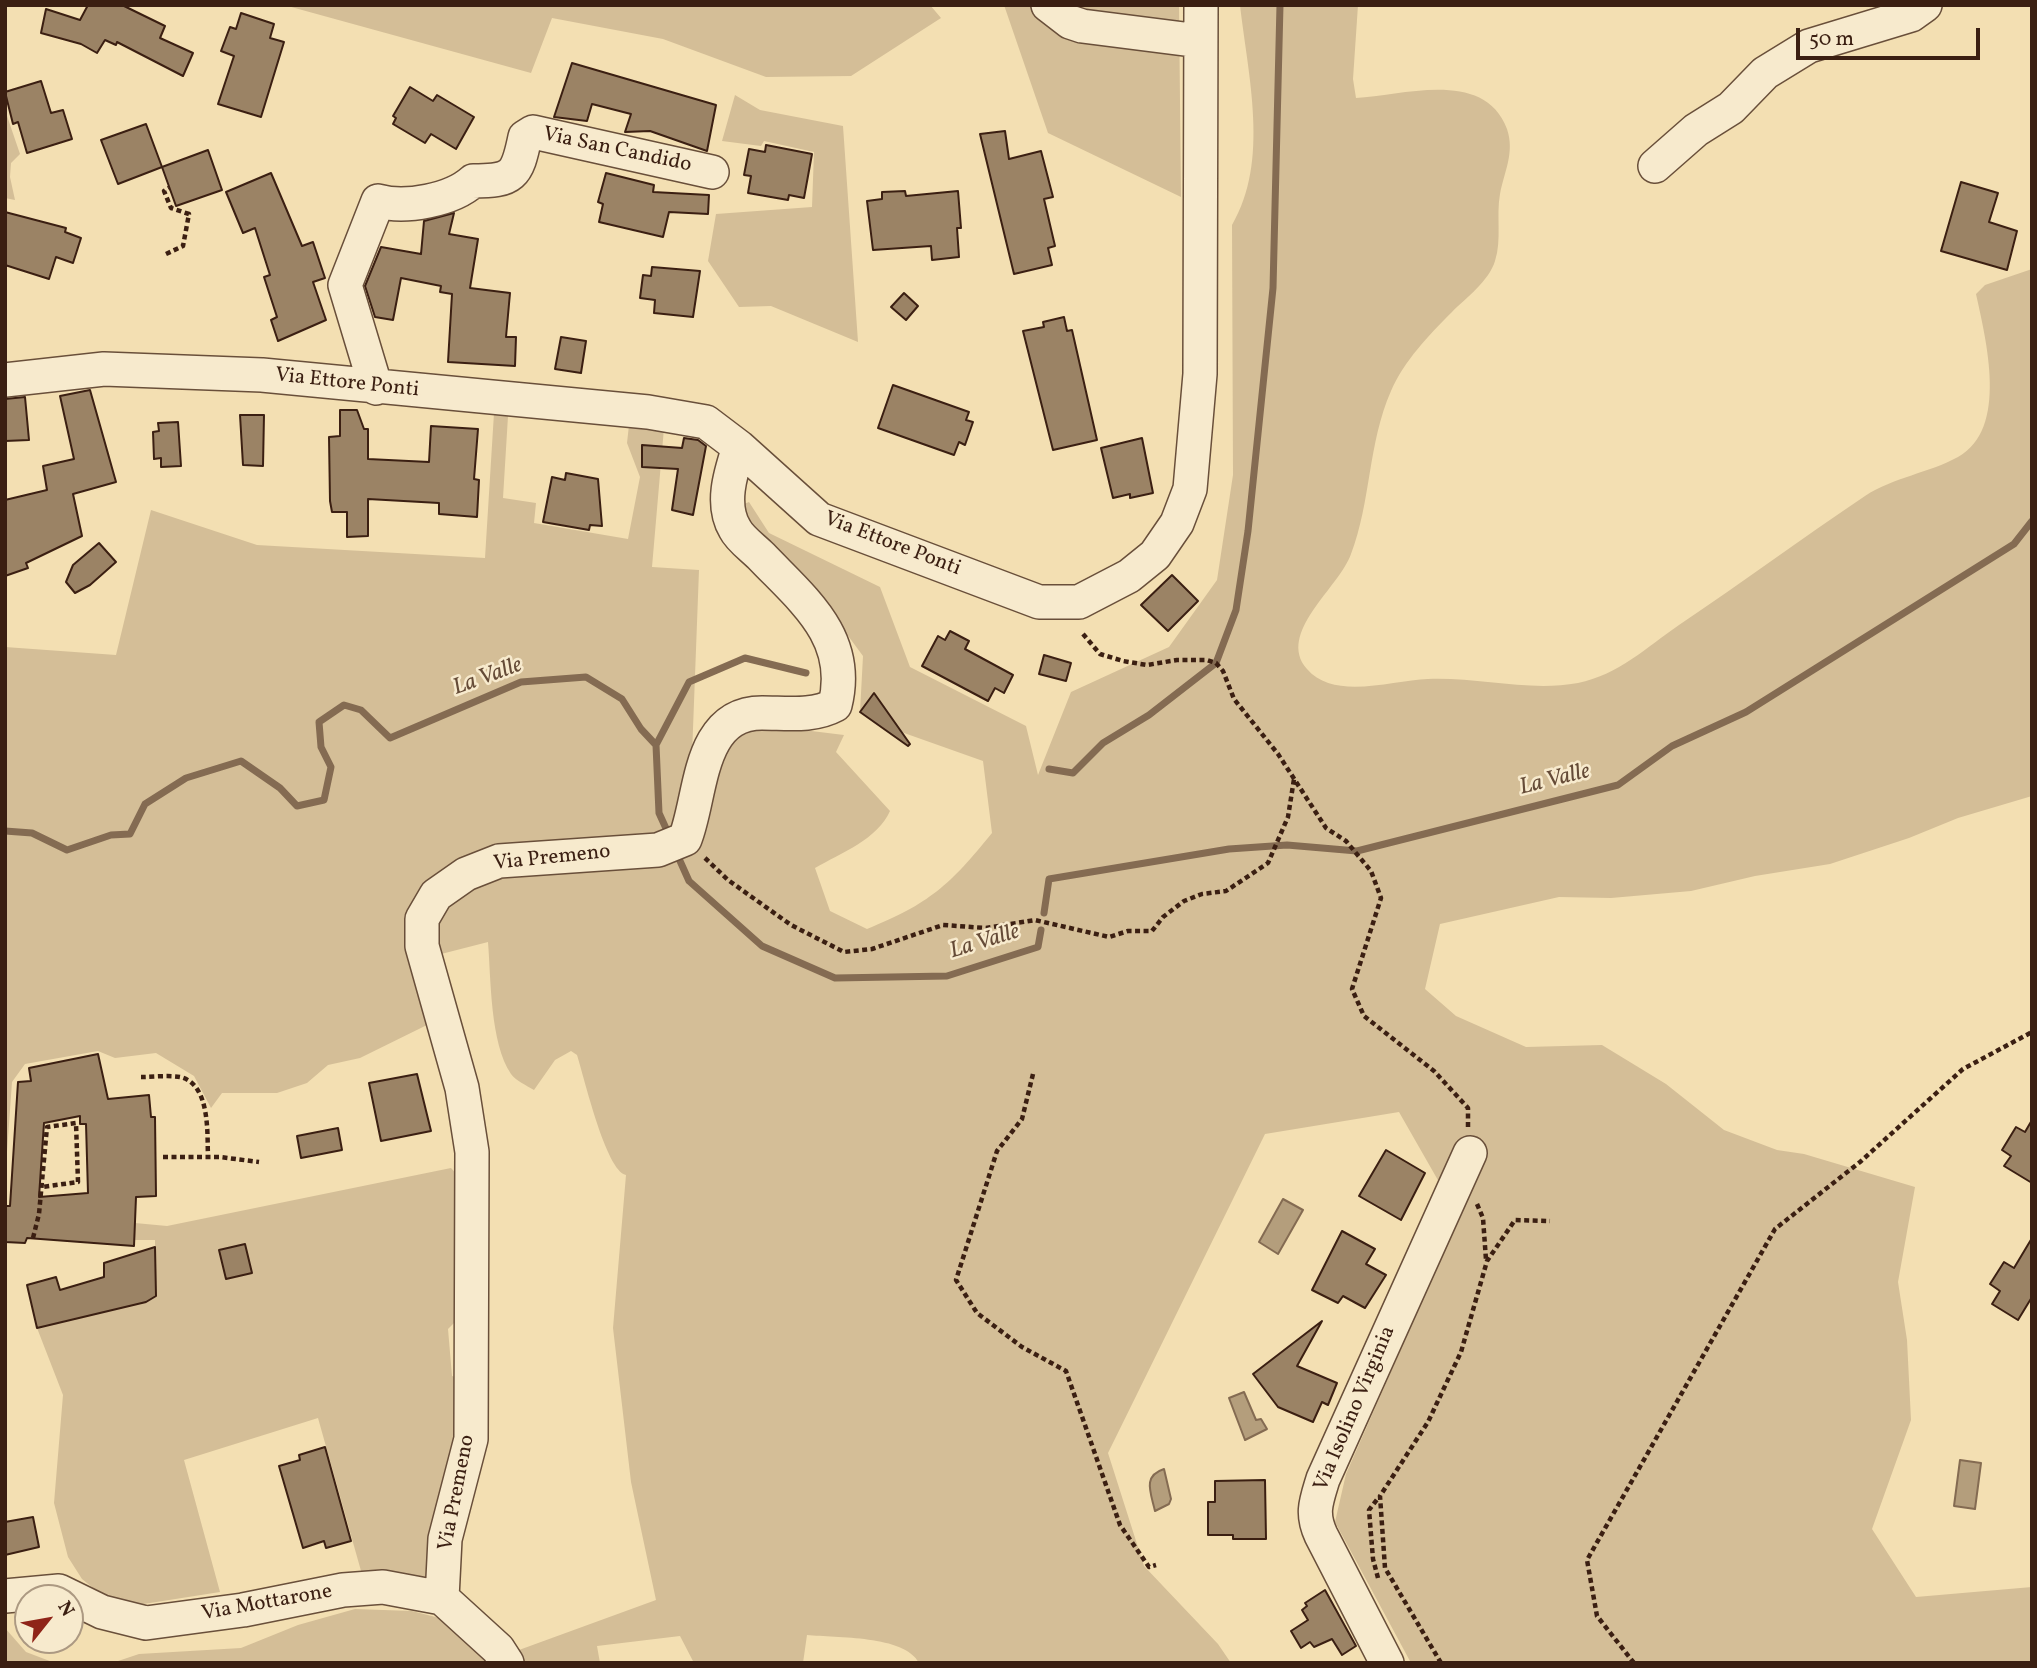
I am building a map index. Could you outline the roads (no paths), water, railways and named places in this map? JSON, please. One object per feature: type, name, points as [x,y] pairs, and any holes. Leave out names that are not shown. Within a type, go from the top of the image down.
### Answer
[{"type":"street","points":[[1048,5],[1070,22],[1082,26],[1200,41]]},
{"type":"street","name":"Via Ettore Ponti","points":[[5,380],[104,369],[262,375],[648,412],[706,422],[739,447],[819,519],[1039,602],[1079,602],[1129,576],[1154,555],[1177,523],[1190,489],[1199,387],[1201,5]]},
{"type":"street","points":[[1655,166],[1696,130],[1731,108],[1765,72],[1809,46],[1911,15],[1925,5]]},
{"type":"street","name":"Via San Candido","points":[[376,388],[345,285],[378,201],[393,205],[459,194],[473,181],[501,181],[513,174],[520,163],[525,137],[533,132],[712,172]]},
{"type":"street","name":"Via Premeno","points":[[442,1598],[445,1539],[471,1439],[472,1152],[462,1088],[422,946],[422,919],[436,895],[466,874],[499,861],[680,838],[705,759],[723,726],[750,713],[820,713],[835,705],[841,682],[833,645],[822,620],[734,529],[726,486],[739,447]]},
{"type":"street","name":"Via Isolino Virginia","points":[[1387,1663],[1321,1535],[1314,1519],[1316,1504],[1323,1479],[1466,1163]]},
{"type":"street","name":"Via Mottarone","points":[[5,1596],[59,1591],[102,1612],[146,1623],[243,1610],[343,1590],[383,1587],[442,1598]]},
{"type":"street","points":[[442,1598],[498,1649],[507,1663]]},
{"type":"waterway","points":[[1049,769],[1073,773],[1103,743],[1149,715],[1216,663],[1236,610],[1248,531],[1273,288],[1280,5]]},
{"type":"waterway","name":"La Valle","points":[[1044,913],[1049,879],[1229,849],[1287,845],[1357,851],[1618,785],[1672,746],[1746,712],[2014,544],[2032,521]]},
{"type":"waterway","points":[[656,745],[689,682],[745,658],[806,673]]},
{"type":"waterway","name":"La Valle","points":[[5,831],[32,833],[67,850],[111,835],[130,834],[145,804],[186,778],[241,761],[280,788],[297,806],[324,800],[331,767],[321,747],[319,722],[344,705],[361,710],[390,738],[521,682],[586,677],[622,699],[641,729],[656,745],[659,813],[669,835]]},
{"type":"waterway","name":"La Valle","points":[[676,852],[689,881],[762,946],[835,978],[947,976],[1038,947],[1041,930]]}]
